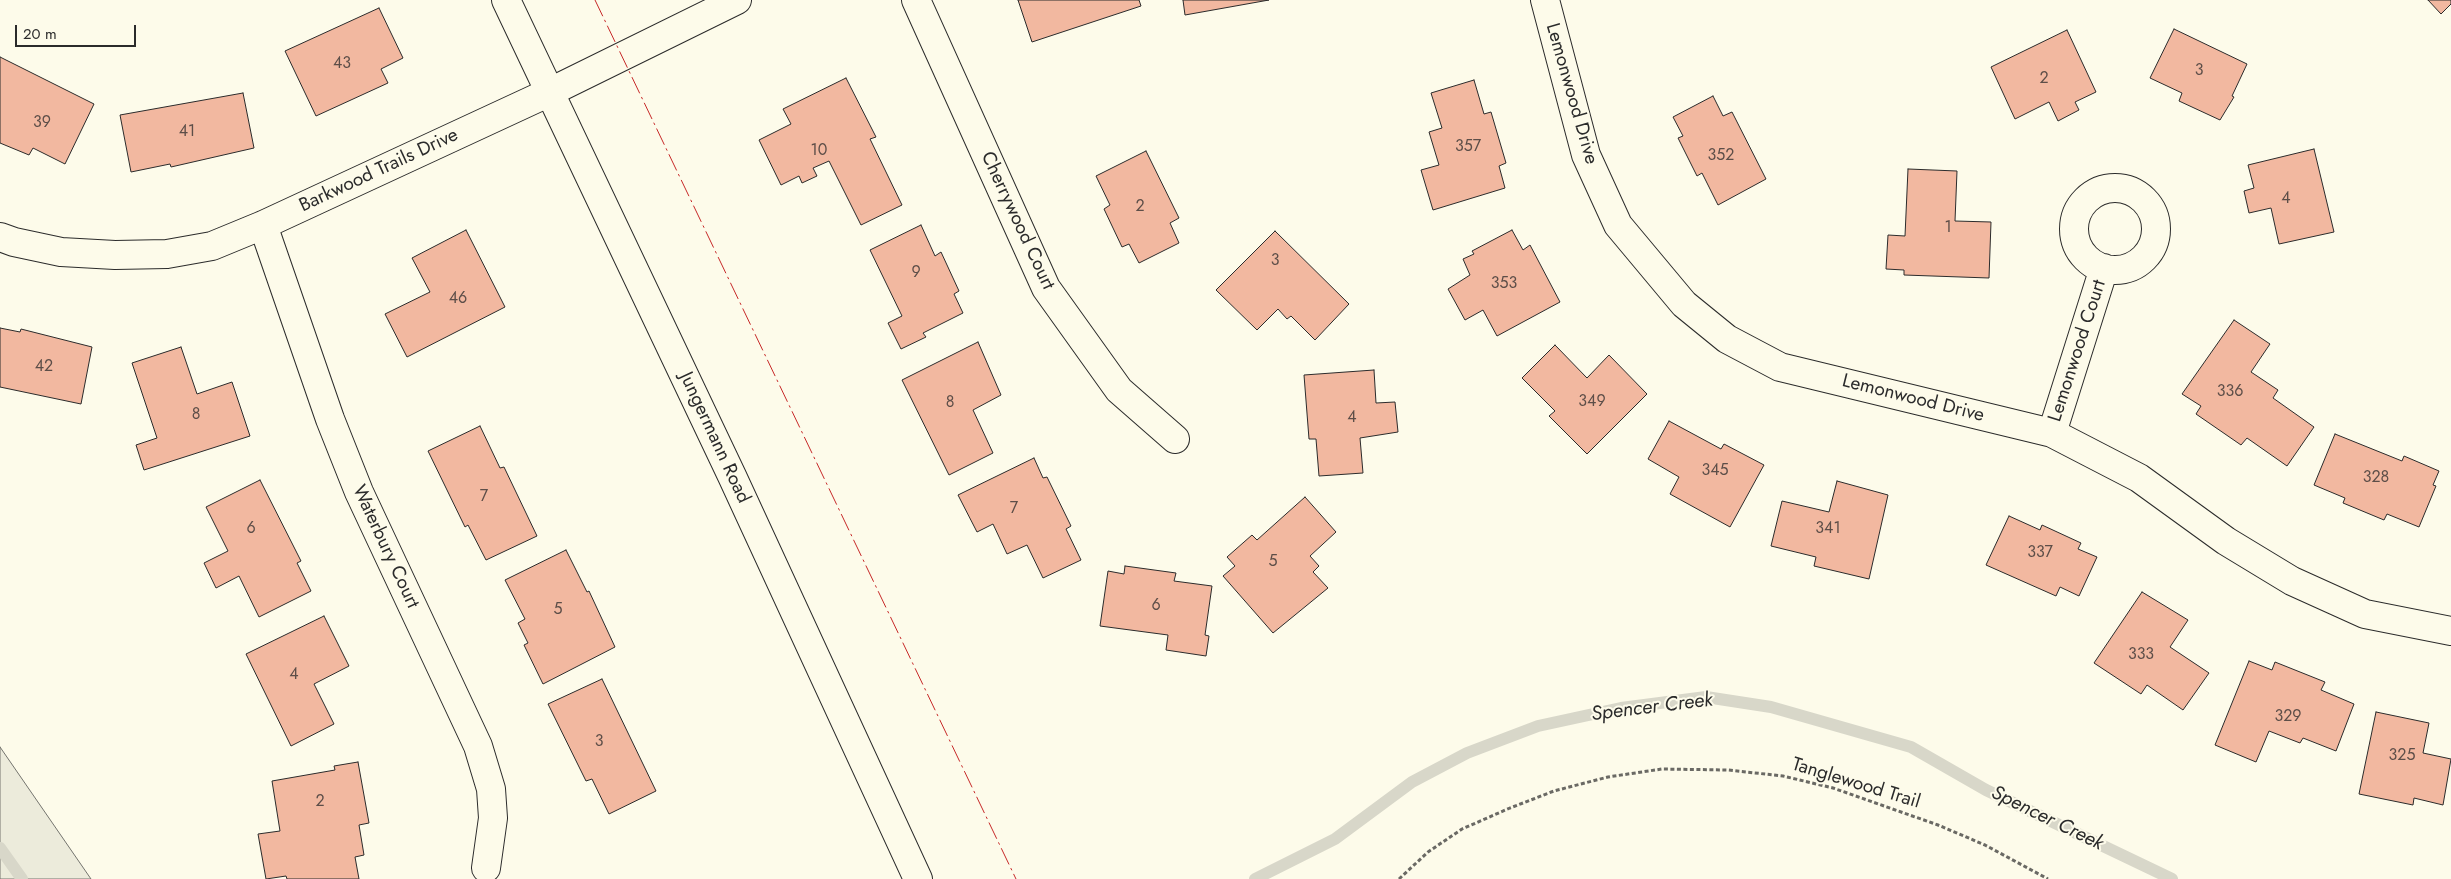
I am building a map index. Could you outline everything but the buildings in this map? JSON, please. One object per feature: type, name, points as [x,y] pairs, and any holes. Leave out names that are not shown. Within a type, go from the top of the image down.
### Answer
[{"type":"street","name":"Jungermann Road","points":[[506,0],[732,476],[918,879]]},
{"type":"street","name":"Barkwood Trails Drive","points":[[0,237],[14,242],[61,252],[115,255],[167,254],[212,246],[263,225],[550,92],[737,0]]},
{"type":"street","name":"Cherrywood Court","points":[[916,0],[1046,288],[1119,390],[1175,439]]},
{"type":"street","name":"Lemonwood Drive","points":[[1545,0],[1590,164],[1618,225],[1684,304],[1727,339],[1780,367],[2052,433],[2138,478],[2226,541],[2292,581],[2364,614],[2451,632]]},
{"type":"street","name":"Waterbury Court","points":[[263,225],[330,419],[358,492],[478,746],[492,789],[493,818],[486,868]]},
{"type":"street","name":"Lemonwood Court","points":[[2052,433],[2104,268]]},
{"type":"path","name":"Tanglewood Trail","points":[[1399,879],[1428,852],[1462,829],[1510,808],[1554,791],[1608,777],[1662,769],[1728,770],[1783,776],[1833,788],[1938,824],[1985,845],[2048,879]]},
{"type":"shaded area","points":[[0,747],[91,879],[0,879]]},
{"type":"waterway","name":"Spencer Creek","points":[[1255,879],[1335,839],[1412,782],[1467,753],[1538,726],[1621,708],[1706,697],[1771,707],[1911,747],[1986,790],[2172,879]]},
{"type":"waterway","name":"Spencer Creek","points":[[0,848],[22,879]]},
{"type":"power","points":[[595,0],[1016,879]]}]
